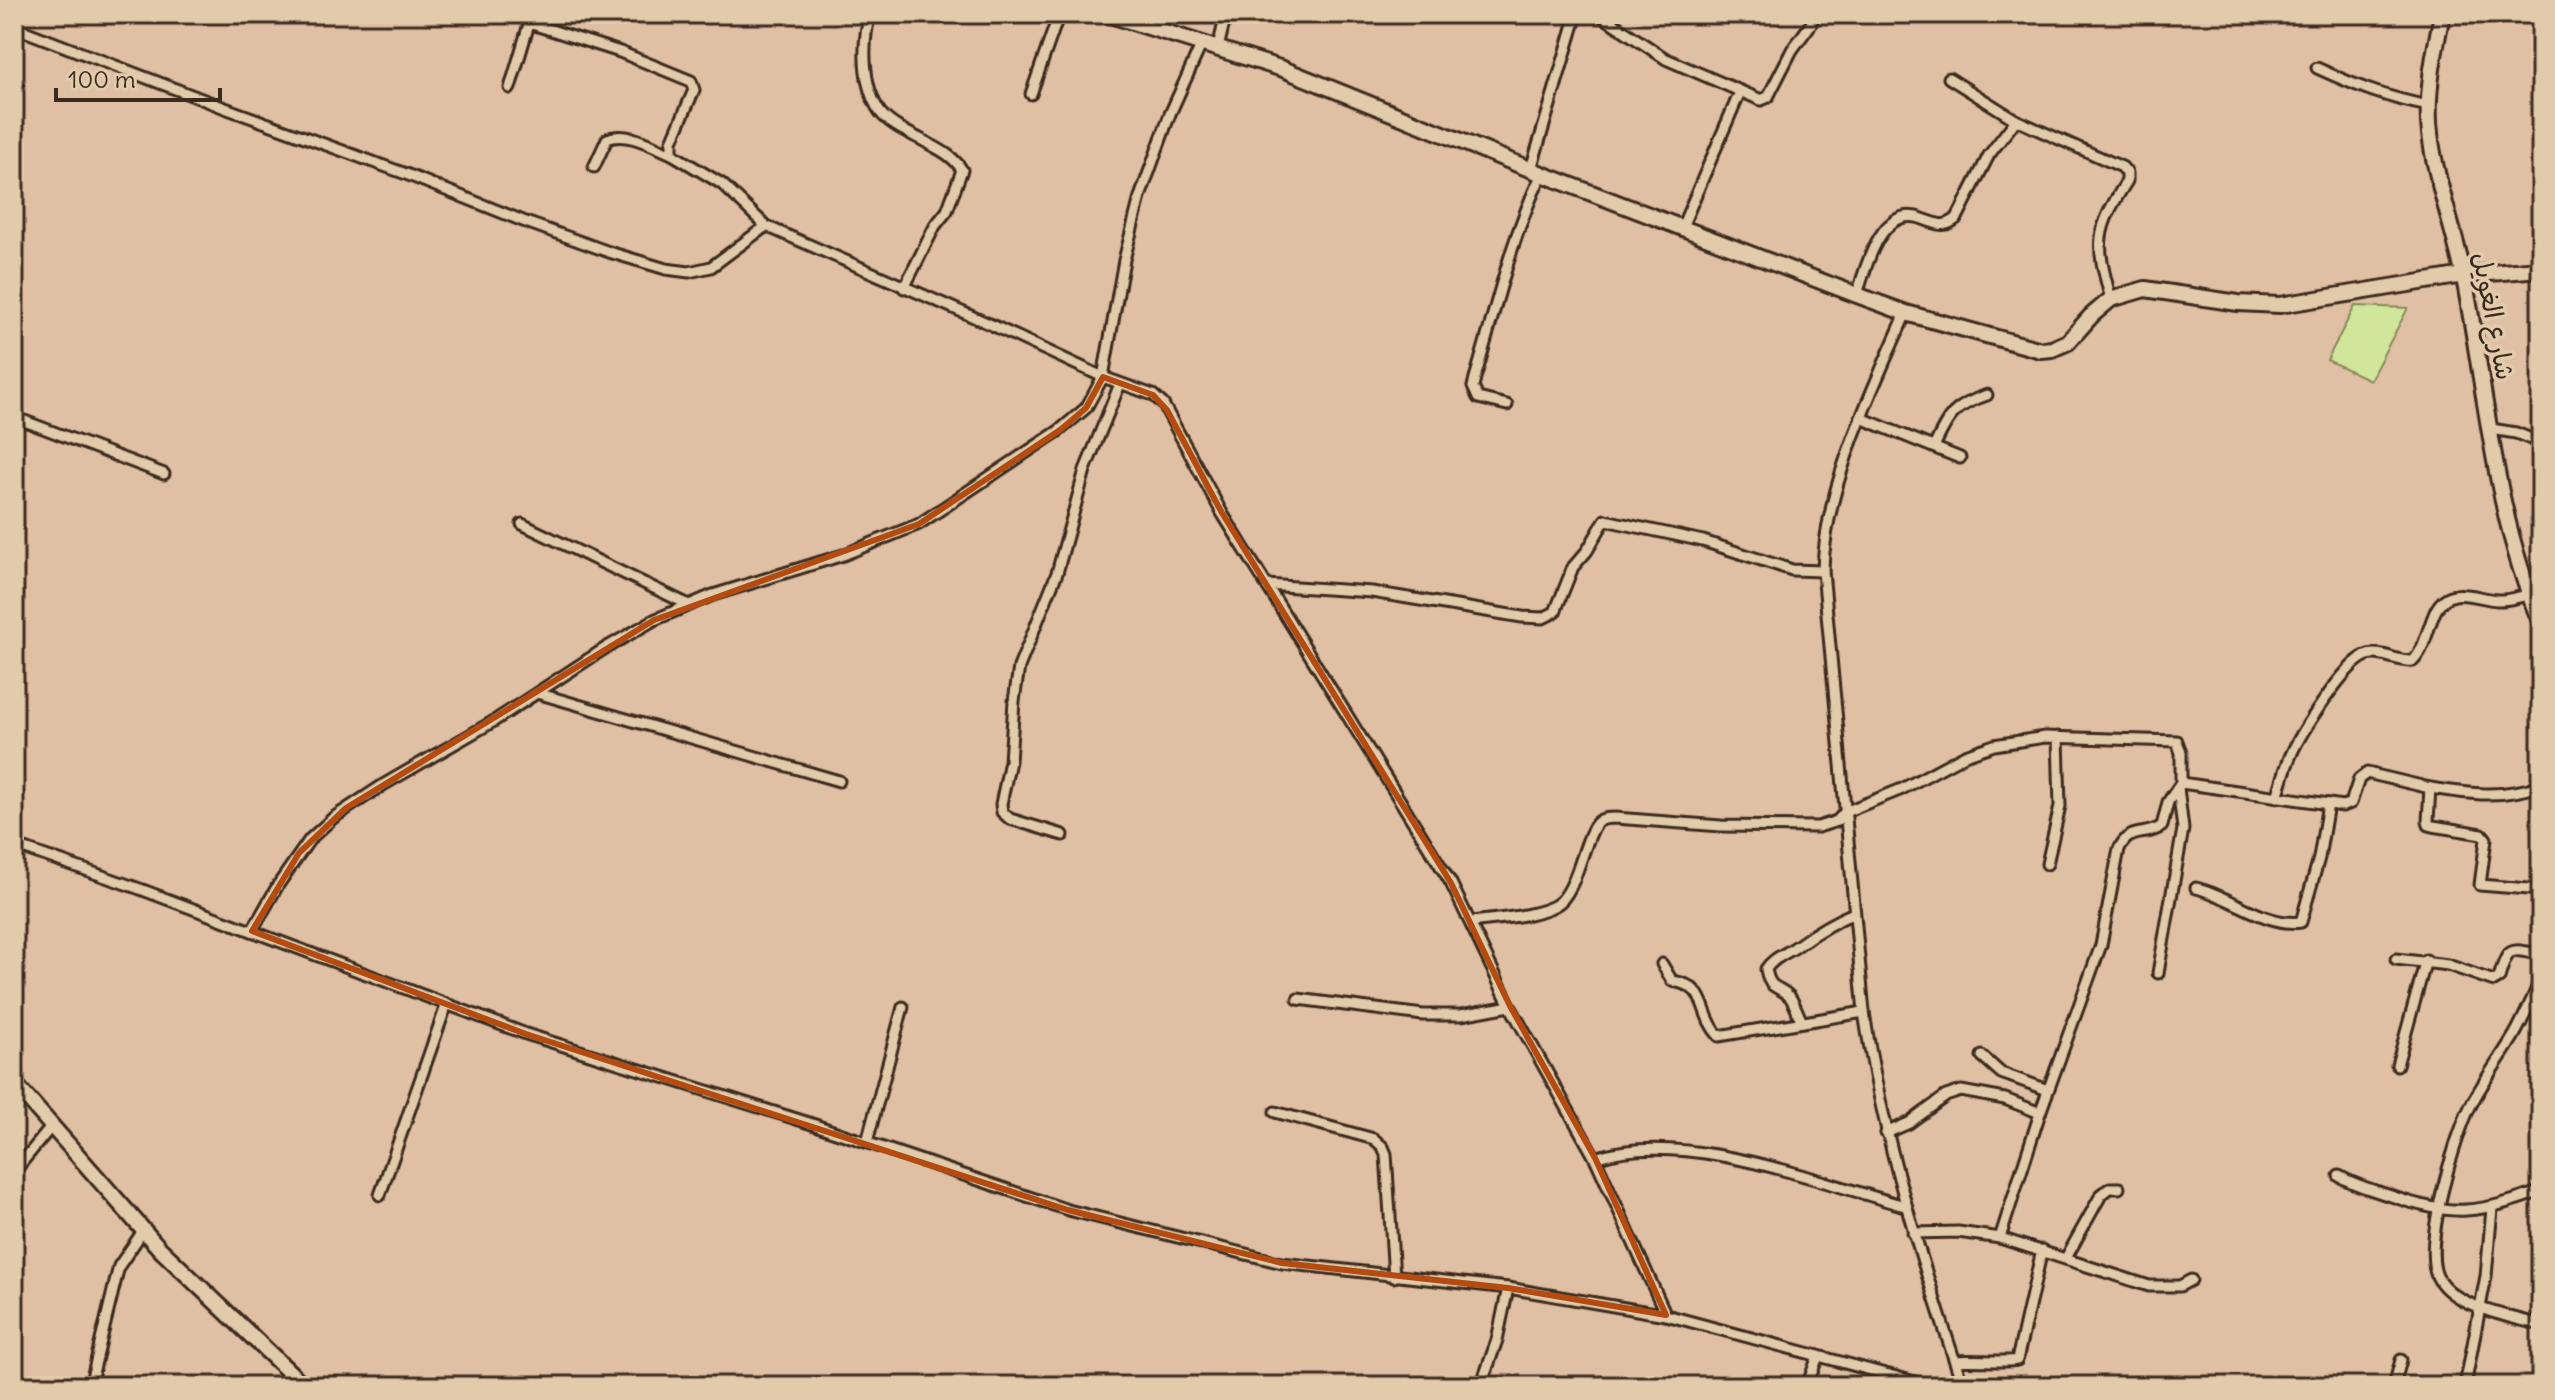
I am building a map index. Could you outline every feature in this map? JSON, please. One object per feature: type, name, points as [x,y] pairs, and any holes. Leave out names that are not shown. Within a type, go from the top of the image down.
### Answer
[{"type":"street","points":[[870,14],[865,37],[865,59],[880,112],[955,159],[962,170],[947,211],[935,226],[904,288]]},
{"type":"street","points":[[1031,94],[1059,14]]},
{"type":"street","points":[[1107,14],[1283,69],[1536,171],[1906,313],[2041,350],[2068,342],[2111,299],[2145,289],[2238,303],[2280,305],[2464,275],[2541,269]]},
{"type":"street","points":[[1218,48],[1226,14]]},
{"type":"street","points":[[1507,405],[1478,398],[1473,387],[1511,246],[1536,171],[1577,14]]},
{"type":"street","points":[[1599,14],[1666,59],[1761,100],[1768,97],[1815,14]]},
{"type":"street","name":"شارع الغويل","points":[[2442,14],[2433,62],[2429,123],[2436,166],[2464,275],[2509,523],[2528,595],[2541,623]]},
{"type":"street","points":[[510,88],[531,18],[620,52],[691,81],[694,90],[672,141],[672,154]]},
{"type":"street","points":[[14,27],[643,263],[689,272],[701,271],[721,261],[766,226]]},
{"type":"street","points":[[252,931],[299,853],[333,818],[630,633],[689,605],[843,555],[919,524],[1060,430],[1086,408],[1103,377],[1124,260],[1140,197],[1170,114],[1202,43]]},
{"type":"street","points":[[2317,68],[2375,94],[2429,106]]},
{"type":"street","points":[[1949,78],[2016,120],[2122,167],[2127,173],[2127,181],[2101,228],[2100,245],[2111,299]]},
{"type":"street","points":[[1682,227],[1740,92]]},
{"type":"street","points":[[1857,295],[1869,259],[1884,229],[1906,216],[1920,217],[1939,225],[1948,225],[1957,218],[1989,155],[2016,120]]},
{"type":"street","points":[[594,167],[607,139],[614,136],[628,137],[672,154],[722,184],[766,226],[1103,377],[1153,395],[1163,404],[1204,482],[1451,883],[1510,1006],[1595,1158],[1666,1315]]},
{"type":"street","points":[[1906,313],[1861,418],[1828,518],[1823,571],[1864,1012],[1886,1133],[1905,1206],[1963,1386]]},
{"type":"street","points":[[1063,835],[1010,819],[1001,808],[1010,761],[1016,684],[1028,641],[1062,558],[1085,470],[1120,384]]},
{"type":"street","points":[[1934,447],[1954,411],[1987,395]]},
{"type":"street","points":[[14,417],[164,474]]},
{"type":"street","points":[[1861,418],[1960,458]]},
{"type":"street","points":[[2491,429],[2516,433],[2541,443]]},
{"type":"street","points":[[1266,585],[1372,592],[1543,618],[1555,612],[1573,567],[1587,551],[1605,520],[1694,539],[1792,570],[1823,571]]},
{"type":"street","points":[[522,524],[689,605]]},
{"type":"street","points":[[2277,797],[2299,738],[2338,682],[2363,656],[2376,654],[2413,661],[2418,657],[2443,599],[2452,595],[2460,593],[2500,601],[2528,595]]},
{"type":"street","points":[[537,693],[839,781]]},
{"type":"street","points":[[2047,864],[2060,806],[2058,737]]},
{"type":"street","points":[[1471,922],[1535,912],[1561,901],[1581,863],[1594,827],[1602,819],[1751,827],[1818,827],[1837,821],[1845,812],[1902,789],[1978,749],[2029,738],[2177,741],[2181,753],[2183,829],[2158,973]]},
{"type":"street","points":[[2180,786],[2343,806],[2351,803],[2359,779],[2367,773],[2430,788],[2481,795],[2523,792],[2541,785]]},
{"type":"street","points":[[2000,1238],[2040,1113],[2101,945],[2119,849],[2126,837],[2162,826],[2168,802],[2180,786]]},
{"type":"street","points":[[2430,788],[2429,825],[2482,834],[2486,839],[2480,885],[2541,890]]},
{"type":"street","points":[[2196,888],[2213,892],[2278,920],[2301,922],[2319,858],[2328,804]]},
{"type":"street","points":[[14,845],[252,931],[446,1006],[1068,1210],[1282,1263],[1508,1288],[1666,1315],[1930,1386]]},
{"type":"street","points":[[1802,1022],[1789,996],[1774,989],[1766,969],[1773,959],[1796,947],[1820,928],[1854,913]]},
{"type":"street","points":[[2396,959],[2426,960],[2494,981],[2499,978],[2510,951],[2541,955]]},
{"type":"street","points":[[2397,1065],[2426,960]]},
{"type":"street","points":[[1662,964],[1672,981],[1685,983],[1697,990],[1719,1036],[1864,1012]]},
{"type":"street","points":[[2541,979],[2515,1033],[2470,1107],[2458,1137],[2438,1210],[2433,1249],[2437,1277],[2457,1297],[2480,1308],[2541,1325]]},
{"type":"street","points":[[1298,999],[1434,1015],[1461,1015],[1510,1006]]},
{"type":"street","points":[[380,1195],[446,1006]]},
{"type":"street","points":[[867,1142],[903,1007]]},
{"type":"street","points":[[1982,1056],[2001,1073],[2048,1090]]},
{"type":"street","points":[[14,1083],[143,1231],[304,1386]]},
{"type":"street","points":[[1886,1133],[1909,1123],[1946,1096],[1961,1091],[2005,1099],[2040,1113]]},
{"type":"street","points":[[1275,1112],[1374,1139],[1383,1147],[1394,1277]]},
{"type":"street","points":[[14,1172],[51,1127]]},
{"type":"street","points":[[1595,1158],[1615,1152],[1641,1150],[1714,1153],[1905,1206]]},
{"type":"street","points":[[2339,1176],[2413,1205],[2455,1212],[2492,1208],[2541,1191]]},
{"type":"street","points":[[2066,1258],[2101,1195],[2110,1188],[2119,1188]]},
{"type":"street","points":[[2465,1386],[2486,1276],[2492,1208]]},
{"type":"street","points":[[90,1386],[119,1266],[143,1231]]},
{"type":"street","points":[[1913,1233],[1958,1232],[2000,1238],[2149,1286],[2180,1286],[2191,1280]]},
{"type":"street","points":[[1955,1361],[2017,1360],[2042,1250]]},
{"type":"street","points":[[1481,1386],[1497,1340],[1508,1288]]},
{"type":"street","points":[[1807,1386],[1818,1356]]},
{"type":"street","points":[[2394,1386],[2401,1360]]},
{"type":"highlighted area","points":[[1103,377],[1153,395],[1167,410],[1222,513],[1451,883],[1510,1006],[1595,1158],[1666,1315],[1508,1288],[1282,1263],[1068,1210],[526,1034],[252,931],[299,853],[346,808],[654,620],[919,524],[1060,430],[1086,408]]},
{"type":"green space","points":[[2355,306],[2408,308],[2370,380],[2327,360]]}]
